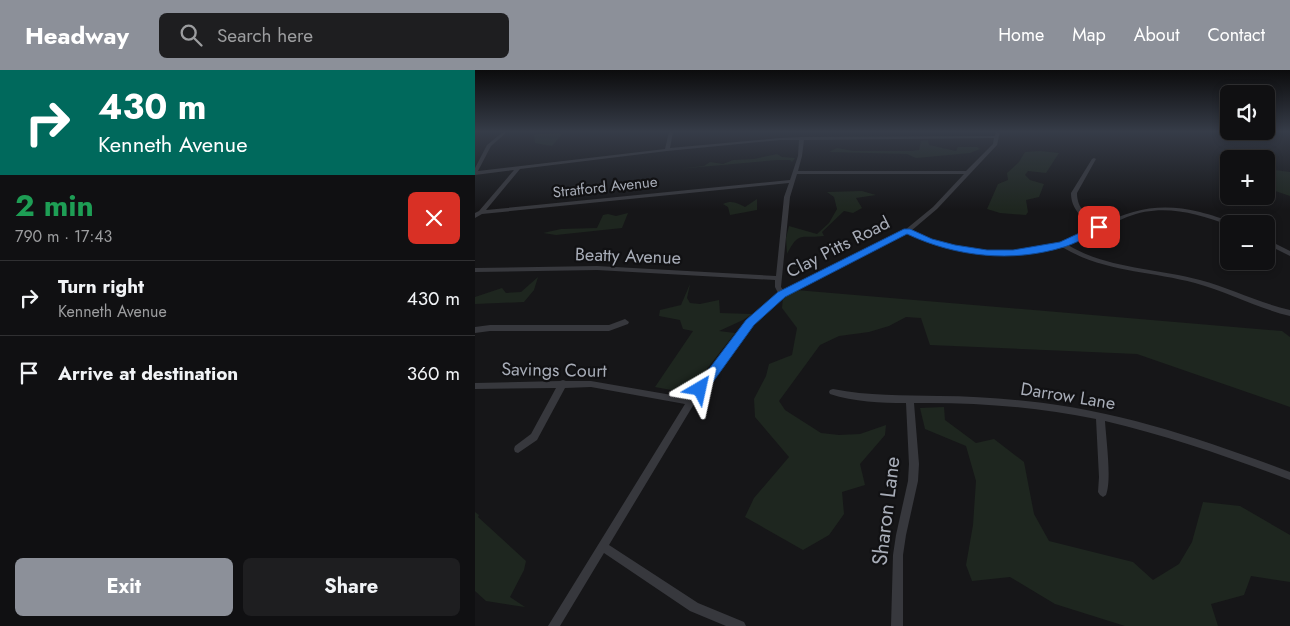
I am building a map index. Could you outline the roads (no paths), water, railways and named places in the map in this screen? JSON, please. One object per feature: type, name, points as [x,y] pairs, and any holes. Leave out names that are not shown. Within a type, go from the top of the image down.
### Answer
[{"type":"street","points":[[475,173],[483,158]]},
{"type":"street","points":[[475,173],[598,158]]},
{"type":"street","points":[[782,294],[778,287],[785,209],[798,158]]},
{"type":"street","name":"Clay Pitts Road","points":[[554,626],[691,402],[750,322],[782,294],[907,231],[935,208],[982,158]]},
{"type":"street","points":[[1094,159],[1074,193],[1074,198],[1078,210],[1099,227]]},
{"type":"street","points":[[475,216],[481,212],[519,167]]},
{"type":"street","points":[[795,172],[968,173]]},
{"type":"street","name":"Stratford Avenue","points":[[481,212],[792,181]]},
{"type":"street","points":[[907,231],[941,245],[987,253],[1026,252],[1063,245],[1135,212],[1161,209],[1190,212],[1220,221]]},
{"type":"street","points":[[1063,245],[1076,254],[1093,261],[1189,280],[1290,314]]},
{"type":"street","points":[[1275,246],[1290,254]]},
{"type":"street","name":"Beatty Avenue","points":[[475,270],[597,268],[779,278]]},
{"type":"street","points":[[475,330],[490,328],[609,328],[625,322]]},
{"type":"street","points":[[518,449],[534,437],[563,384]]},
{"type":"street","name":"Savings Court","points":[[475,386],[605,385],[691,402]]},
{"type":"street","name":"Darrow Lane","points":[[833,392],[866,399],[962,400],[1015,403],[1100,416],[1197,442],[1290,476]]},
{"type":"street","name":"Sharon Lane","points":[[897,626],[898,555],[913,481],[914,464],[910,400]]},
{"type":"street","points":[[1100,416],[1105,477],[1103,492]]},
{"type":"street","points":[[604,547],[694,607],[740,626]]}]
